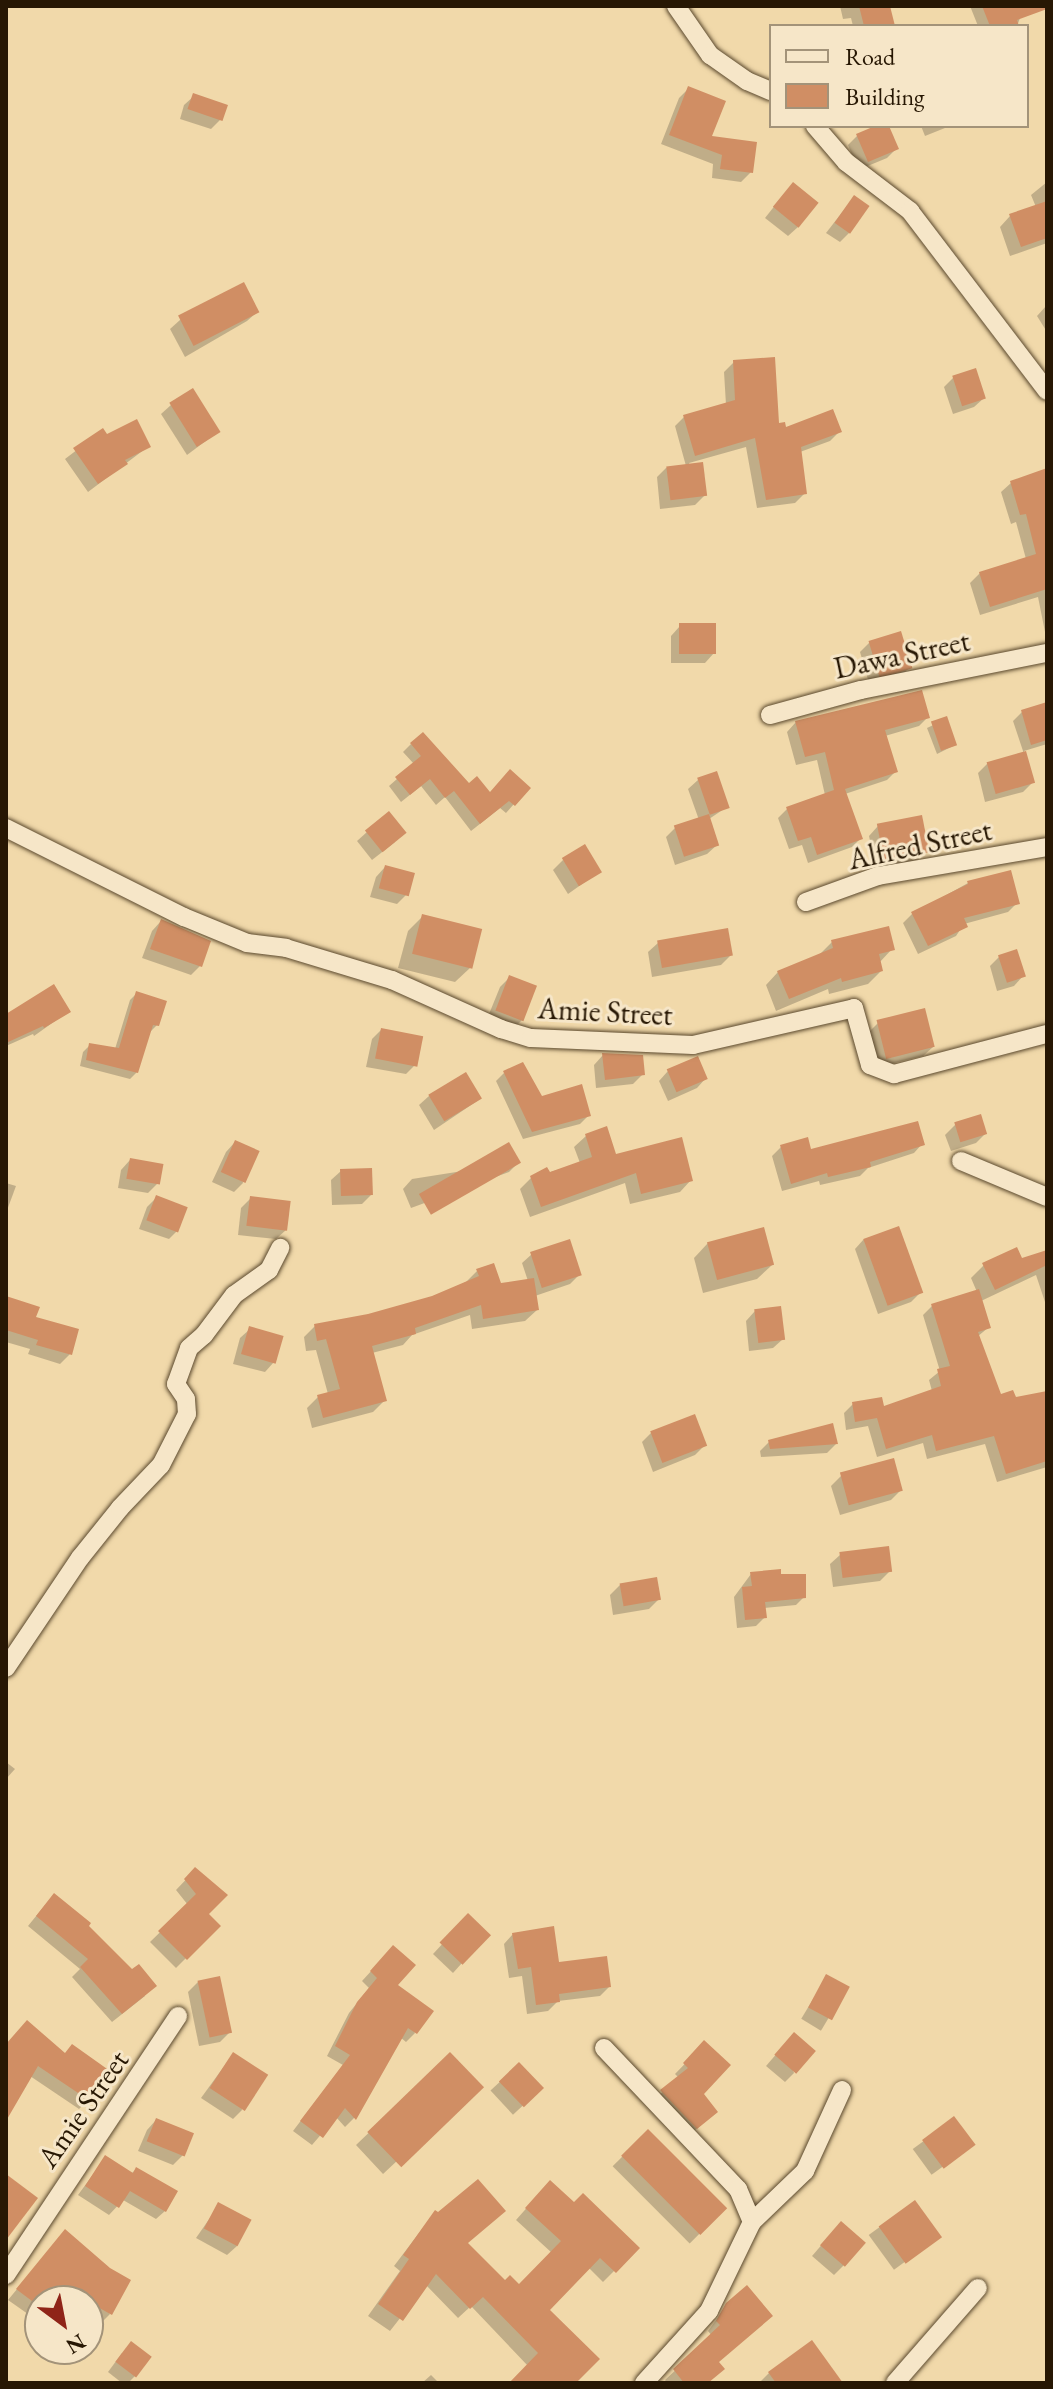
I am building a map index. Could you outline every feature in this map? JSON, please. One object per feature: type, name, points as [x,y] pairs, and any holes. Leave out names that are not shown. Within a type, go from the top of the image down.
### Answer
[{"type":"street","points":[[676,6],[710,55],[747,81],[769,90]]},
{"type":"street","points":[[817,128],[846,162],[910,211],[1047,391]]},
{"type":"street","name":"Dawa Street","points":[[770,715],[861,690],[1047,653]]},
{"type":"street","name":"Amie Street","points":[[6,828],[184,917],[247,943],[286,948],[392,980],[501,1029],[531,1038],[693,1045],[854,1008],[870,1065],[894,1074],[1047,1034]]},
{"type":"street","name":"Alfred Street","points":[[806,902],[878,876],[1047,847]]},
{"type":"street","points":[[961,1161],[1047,1197]]},
{"type":"street","points":[[6,1668],[80,1558],[120,1508],[161,1465],[187,1414],[186,1399],[176,1384],[189,1348],[204,1335],[234,1295],[269,1270],[280,1248]]},
{"type":"street","name":"Amie Street","points":[[6,2275],[178,2016]]},
{"type":"street","points":[[604,2048],[738,2189],[752,2222]]},
{"type":"street","points":[[644,2383],[709,2311],[752,2222],[805,2171],[842,2090]]},
{"type":"street","points":[[895,2383],[978,2288]]},
{"type":"building","points":[[859,6],[890,6],[894,24],[864,24]]},
{"type":"building","points":[[982,6],[1047,6],[1047,9],[1017,20],[1018,24],[989,24]]},
{"type":"building","points":[[688,86],[726,101],[712,136],[757,142],[753,173],[720,169],[722,155],[669,135]]},
{"type":"building","points":[[193,93],[228,105],[222,121],[187,109]]},
{"type":"building","points":[[870,128],[890,128],[899,149],[868,162],[856,134]]},
{"type":"building","points":[[793,182],[819,203],[799,228],[773,207]]},
{"type":"building","points":[[854,195],[870,206],[850,234],[834,223]]},
{"type":"building","points":[[1047,201],[1047,238],[1021,247],[1009,214]]},
{"type":"building","points":[[244,282],[259,312],[194,346],[178,316]]},
{"type":"building","points":[[775,357],[779,423],[785,422],[786,427],[833,409],[842,432],[801,447],[807,494],[766,500],[755,438],[695,456],[683,415],[735,400],[733,360]]},
{"type":"building","points":[[976,368],[986,398],[962,406],[952,376]]},
{"type":"building","points":[[193,388],[221,432],[197,447],[169,403]]},
{"type":"building","points":[[137,419],[151,447],[125,460],[128,464],[98,484],[73,448],[103,428],[107,434]]},
{"type":"building","points":[[703,462],[707,496],[670,500],[666,467]]},
{"type":"building","points":[[1047,468],[1047,589],[990,607],[979,572],[1036,554],[1026,514],[1020,515],[1010,481]]},
{"type":"building","points":[[679,623],[716,623],[716,654],[679,654]]},
{"type":"building","points":[[901,631],[912,668],[880,678],[868,641]]},
{"type":"building","points":[[922,690],[930,718],[885,730],[898,772],[845,789],[863,839],[817,855],[811,837],[798,841],[786,807],[834,790],[825,752],[805,757],[795,721]]},
{"type":"building","points":[[1047,702],[1047,740],[1031,745],[1021,710]]},
{"type":"building","points":[[947,716],[957,745],[941,751],[931,722]]},
{"type":"building","points":[[423,732],[469,783],[477,776],[490,792],[510,769],[531,788],[515,806],[509,801],[480,824],[454,791],[445,798],[430,779],[410,795],[395,777],[421,756],[410,743]]},
{"type":"building","points":[[1026,751],[1035,783],[996,794],[987,762]]},
{"type":"building","points":[[717,771],[730,808],[710,815],[697,778]]},
{"type":"building","points":[[389,811],[407,833],[383,852],[365,831]]},
{"type":"building","points":[[709,814],[719,845],[684,857],[674,825]]},
{"type":"building","points":[[922,815],[929,852],[884,861],[877,824]]},
{"type":"building","points":[[585,844],[602,872],[579,886],[562,858]]},
{"type":"building","points":[[385,865],[415,873],[409,896],[379,888]]},
{"type":"building","points":[[1011,870],[1020,904],[964,918],[968,927],[928,946],[911,912],[968,884],[967,881]]},
{"type":"building","points":[[422,914],[482,929],[472,969],[412,954]]},
{"type":"building","points":[[161,919],[211,941],[202,967],[150,949]]},
{"type":"building","points":[[889,926],[895,950],[879,954],[883,971],[842,982],[841,978],[789,999],[777,971],[833,948],[831,940]]},
{"type":"building","points":[[728,928],[733,956],[662,968],[657,941]]},
{"type":"building","points":[[1017,949],[1026,977],[1007,983],[998,955]]},
{"type":"building","points":[[509,975],[537,986],[523,1021],[495,1010]]},
{"type":"building","points":[[54,984],[71,1012],[44,1028],[6,1043],[6,1014]]},
{"type":"building","points":[[136,991],[167,1001],[159,1026],[153,1025],[138,1073],[86,1060],[89,1043],[119,1048]]},
{"type":"building","points":[[925,1008],[935,1047],[886,1059],[876,1020]]},
{"type":"building","points":[[381,1028],[423,1036],[417,1067],[375,1058]]},
{"type":"building","points":[[602,1053],[643,1055],[645,1075],[605,1080]]},
{"type":"building","points":[[698,1056],[708,1079],[676,1092],[667,1069]]},
{"type":"building","points":[[523,1062],[542,1096],[582,1084],[591,1116],[532,1132],[503,1071]]},
{"type":"building","points":[[466,1072],[482,1099],[444,1121],[428,1095]]},
{"type":"building","points":[[981,1114],[987,1134],[960,1142],[954,1122]]},
{"type":"building","points":[[918,1121],[925,1145],[870,1162],[871,1167],[828,1177],[827,1173],[791,1184],[780,1145],[808,1137],[811,1149]]},
{"type":"building","points":[[607,1126],[616,1154],[682,1137],[693,1181],[641,1194],[636,1173],[541,1207],[530,1176],[547,1167],[550,1172],[592,1157],[585,1134]]},
{"type":"building","points":[[235,1140],[260,1151],[245,1183],[221,1172]]},
{"type":"building","points":[[509,1142],[521,1163],[431,1215],[419,1194]]},
{"type":"building","points":[[130,1158],[163,1164],[160,1185],[126,1179]]},
{"type":"building","points":[[372,1168],[373,1195],[341,1196],[340,1169]]},
{"type":"building","points":[[156,1195],[188,1207],[178,1232],[146,1220]]},
{"type":"building","points":[[250,1196],[291,1201],[287,1231],[246,1226]]},
{"type":"building","points":[[899,1226],[923,1293],[888,1306],[863,1239]]},
{"type":"building","points":[[764,1227],[774,1265],[717,1280],[707,1242]]},
{"type":"building","points":[[570,1239],[582,1275],[542,1288],[530,1252]]},
{"type":"building","points":[[1017,1247],[1022,1258],[1047,1250],[1047,1265],[995,1290],[982,1263]]},
{"type":"building","points":[[494,1263],[501,1283],[534,1278],[539,1310],[483,1319],[481,1305],[415,1328],[416,1334],[372,1346],[387,1401],[323,1418],[317,1395],[340,1389],[326,1339],[317,1341],[314,1324],[368,1314],[432,1296],[479,1276],[476,1269]]},
{"type":"building","points":[[979,1289],[991,1328],[978,1332],[1001,1394],[1013,1390],[1016,1397],[1047,1391],[1047,1461],[1006,1474],[994,1436],[936,1451],[932,1435],[886,1449],[877,1418],[855,1422],[852,1402],[882,1397],[884,1406],[941,1386],[937,1369],[950,1366],[931,1304]]},
{"type":"building","points":[[6,1296],[40,1307],[36,1317],[79,1329],[72,1355],[36,1345],[38,1340],[6,1330]]},
{"type":"building","points":[[781,1306],[785,1340],[758,1343],[754,1309]]},
{"type":"building","points":[[249,1326],[284,1336],[276,1364],[241,1354]]},
{"type":"building","points":[[695,1414],[707,1446],[662,1463],[650,1431]]},
{"type":"building","points":[[833,1423],[838,1444],[770,1449],[768,1440]]},
{"type":"building","points":[[894,1458],[903,1491],[849,1505],[840,1472]]},
{"type":"building","points":[[889,1546],[892,1572],[843,1578],[839,1552]]},
{"type":"building","points":[[781,1569],[781,1574],[806,1574],[806,1598],[765,1602],[767,1618],[745,1620],[742,1587],[752,1586],[750,1572]]},
{"type":"building","points":[[657,1577],[661,1600],[624,1606],[620,1584]]},
{"type":"building","points":[[195,1867],[228,1895],[209,1914],[221,1926],[187,1960],[158,1931],[196,1894],[184,1879]]},
{"type":"building","points":[[54,1893],[91,1923],[89,1926],[132,1969],[139,1964],[157,1986],[122,2014],[80,1967],[88,1959],[36,1916]]},
{"type":"building","points":[[468,1913],[491,1935],[463,1965],[440,1942]]},
{"type":"building","points":[[554,1926],[559,1962],[607,1956],[611,1987],[559,1994],[560,2002],[536,2005],[531,1967],[518,1969],[512,1933]]},
{"type":"building","points":[[393,1945],[416,1965],[398,1985],[434,2011],[417,2034],[408,2028],[356,2120],[345,2108],[323,2138],[300,2121],[350,2055],[335,2046],[357,2002],[377,1978],[370,1971]]},
{"type":"building","points":[[826,1974],[850,1987],[832,2020],[808,2008]]},
{"type":"building","points":[[220,1976],[232,2033],[210,2038],[198,1981]]},
{"type":"building","points":[[27,2020],[65,2053],[72,2044],[110,2071],[90,2101],[38,2066],[6,2121],[6,2044]]},
{"type":"building","points":[[794,2032],[816,2051],[796,2074],[774,2055]]},
{"type":"building","points":[[704,2040],[731,2065],[704,2094],[718,2112],[697,2129],[660,2090],[688,2068],[683,2063]]},
{"type":"building","points":[[233,2052],[268,2075],[245,2111],[210,2088]]},
{"type":"building","points":[[450,2052],[484,2087],[401,2167],[367,2132]]},
{"type":"building","points":[[519,2062],[544,2088],[524,2107],[499,2081]]},
{"type":"building","points":[[954,2116],[976,2145],[944,2169],[922,2140]]},
{"type":"building","points":[[156,2118],[194,2133],[185,2157],[147,2141]]},
{"type":"building","points":[[648,2129],[727,2208],[700,2235],[621,2156]]},
{"type":"building","points":[[105,2155],[133,2173],[136,2167],[178,2191],[166,2212],[130,2191],[119,2208],[85,2186]]},
{"type":"building","points":[[6,2174],[38,2198],[6,2240]]},
{"type":"building","points":[[478,2179],[506,2211],[468,2243],[505,2280],[510,2275],[519,2284],[561,2241],[525,2208],[550,2180],[574,2202],[583,2193],[640,2248],[616,2273],[600,2258],[550,2310],[600,2359],[576,2383],[509,2383],[538,2353],[483,2297],[470,2309],[436,2274],[403,2321],[378,2304],[409,2259],[403,2255],[435,2210],[438,2212]]},
{"type":"building","points":[[915,2200],[942,2237],[906,2264],[879,2226]]},
{"type":"building","points":[[218,2202],[252,2220],[237,2246],[204,2228]]},
{"type":"building","points":[[841,2221],[866,2243],[845,2267],[820,2245]]},
{"type":"building","points":[[65,2229],[110,2268],[131,2280],[112,2315],[104,2311],[104,2285],[24,2285],[24,2295],[16,2289]]},
{"type":"building","points":[[747,2285],[773,2316],[719,2362],[725,2369],[708,2383],[684,2383],[673,2369],[720,2325],[716,2321],[726,2303]]},
{"type":"building","points":[[812,2340],[843,2383],[776,2383],[768,2372]]},
{"type":"building","points":[[131,2341],[152,2357],[136,2377],[115,2362]]}]
